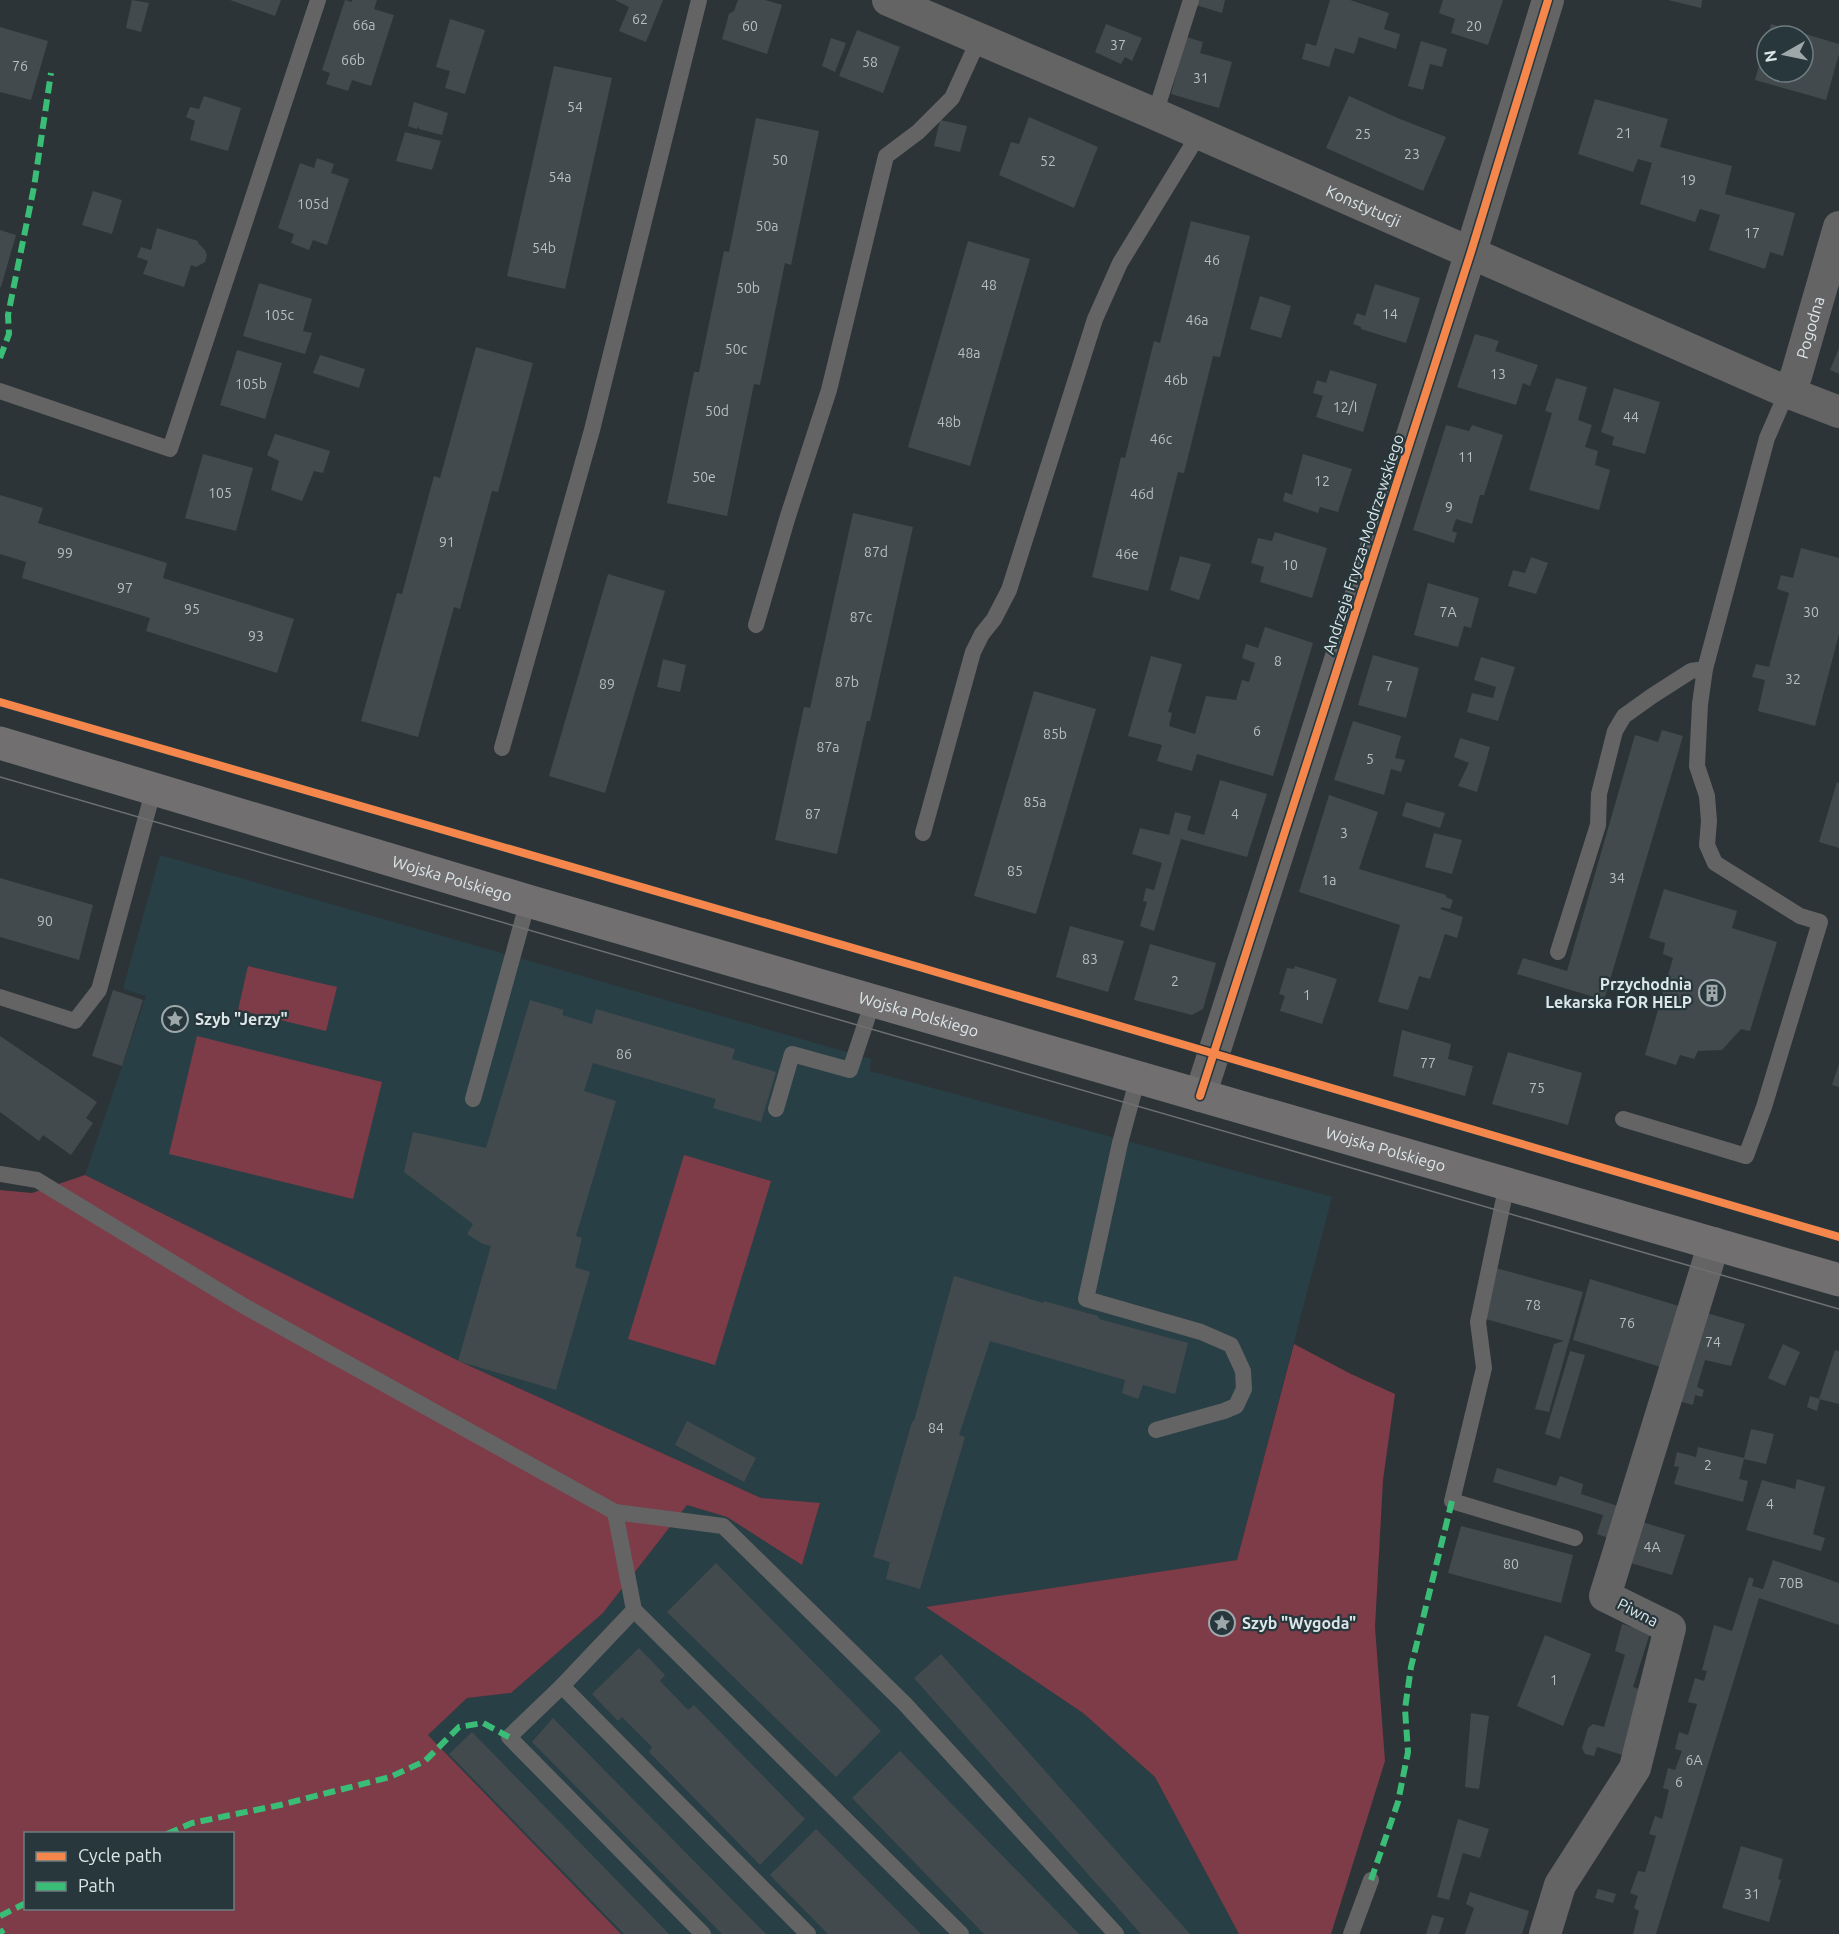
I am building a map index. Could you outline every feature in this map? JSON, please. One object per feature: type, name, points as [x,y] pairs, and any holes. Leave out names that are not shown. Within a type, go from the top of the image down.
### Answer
[{"type":"main road","name":"Wojska Polskiego","points":[[0,743],[528,901],[1839,1280]]},
{"type":"street","name":"Konstytucji","points":[[888,0],[1155,114],[1787,392],[1839,412]]},
{"type":"street","name":"Andrzeja Frycza-Modrzewskiego","points":[[1200,1096],[1471,252],[1548,0]]},
{"type":"street","name":"Pogodna","points":[[1787,392],[1796,376],[1839,227]]},
{"type":"street","name":"Piwna","points":[[1545,1934],[1560,1885],[1635,1768],[1670,1628],[1605,1596],[1713,1243]]},
{"type":"lane","points":[[0,391],[170,449],[318,0]]},
{"type":"lane","points":[[502,748],[592,430],[699,0]]},
{"type":"lane","points":[[1155,114],[1191,0]]},
{"type":"lane","points":[[756,625],[829,390],[886,156],[918,132],[951,98],[979,39]]},
{"type":"lane","points":[[923,833],[973,652],[1009,590],[1095,319],[1120,263],[1198,134]]},
{"type":"lane","points":[[1623,1119],[1746,1156],[1764,1107],[1820,922],[1800,916],[1715,863],[1707,845],[1709,821],[1707,796],[1697,766],[1700,704],[1705,669],[1767,438],[1787,392]]},
{"type":"lane","points":[[1558,952],[1598,825],[1599,794],[1615,731],[1624,716],[1652,696],[1690,671],[1705,669]]},
{"type":"lane","points":[[0,998],[75,1021],[99,990],[154,788]]},
{"type":"lane","points":[[473,1099],[528,901]]},
{"type":"lane","points":[[776,1109],[792,1054],[849,1070],[873,1001]]},
{"type":"lane","points":[[1138,1077],[1120,1143],[1086,1299],[1201,1332],[1231,1345],[1243,1371],[1244,1389],[1236,1406],[1156,1430]]},
{"type":"lane","points":[[0,1174],[37,1180],[244,1306],[615,1512],[723,1526],[905,1704],[1116,1934]]},
{"type":"lane","points":[[1507,1184],[1479,1322],[1484,1368],[1452,1500],[1575,1538]]},
{"type":"lane","points":[[615,1512],[634,1610],[961,1934]]},
{"type":"lane","points":[[634,1610],[562,1686],[509,1737],[703,1934]]},
{"type":"lane","points":[[562,1686],[808,1934]]},
{"type":"lane","points":[[1351,1934],[1371,1880]]},
{"type":"shaded area","points":[[160,855],[871,1059],[870,1071],[1332,1197],[1237,1560],[927,1607],[1083,1713],[1155,1777],[1239,1934],[621,1934],[428,1735],[467,1698],[511,1693],[603,1613],[687,1505],[727,1517],[802,1565],[820,1504],[761,1498],[461,1362],[85,1175],[146,996],[123,989]]},
{"type":"shaded area","points":[[248,966],[337,987],[326,1031],[238,1010]]},
{"type":"shaded area","points":[[197,1036],[382,1082],[353,1199],[169,1154]]},
{"type":"shaded area","points":[[684,1155],[771,1181],[715,1365],[628,1339]]},
{"type":"shaded area","points":[[85,1175],[461,1362],[761,1498],[820,1503],[802,1565],[727,1517],[687,1505],[603,1613],[511,1693],[467,1698],[428,1735],[621,1934],[0,1934],[0,1190],[32,1193]]},
{"type":"shaded area","points":[[1294,1344],[1395,1394],[1383,1480],[1375,1627],[1385,1761],[1331,1934],[1239,1934],[1155,1777],[1083,1713],[926,1607],[1237,1560]]},
{"type":"building","points":[[132,0],[149,3],[141,32],[126,28]]},
{"type":"building","points":[[230,0],[281,0],[275,16]]},
{"type":"building","points":[[345,0],[352,2],[352,0],[377,0],[374,9],[394,15],[371,86],[352,80],[348,91],[326,84],[330,73],[322,70]]},
{"type":"building","points":[[615,0],[663,0],[646,42],[619,31],[629,7]]},
{"type":"building","points":[[738,0],[765,0],[782,5],[767,54],[722,39],[729,14],[734,11]]},
{"type":"building","points":[[1197,0],[1225,0],[1222,13],[1196,5]]},
{"type":"building","points":[[1330,0],[1350,0],[1389,13],[1384,29],[1400,34],[1396,49],[1359,37],[1354,54],[1335,48],[1329,67],[1302,59],[1306,43],[1316,46]]},
{"type":"building","points":[[1443,0],[1503,0],[1488,45],[1451,33],[1455,19],[1439,13]]},
{"type":"building","points":[[1668,0],[1702,0],[1701,8]]},
{"type":"building","points":[[450,19],[485,30],[465,94],[445,88],[450,71],[436,67]]},
{"type":"building","points":[[1106,24],[1142,38],[1132,61],[1125,57],[1121,64],[1095,52]]},
{"type":"building","points":[[0,27],[48,41],[31,100],[0,92]]},
{"type":"building","points":[[857,30],[900,47],[883,93],[839,76]]},
{"type":"building","points":[[1186,37],[1203,42],[1200,53],[1232,62],[1219,108],[1171,94]]},
{"type":"building","points":[[1815,37],[1839,44],[1839,54],[1826,100],[1769,84],[1815,84]]},
{"type":"building","points":[[831,38],[846,43],[835,72],[822,66]]},
{"type":"building","points":[[1421,41],[1447,49],[1442,67],[1430,64],[1423,90],[1408,86]]},
{"type":"building","points":[[554,66],[612,78],[565,289],[507,276]]},
{"type":"building","points":[[204,96],[241,108],[228,151],[190,140],[195,121],[186,117],[190,107],[199,109]]},
{"type":"building","points":[[1349,96],[1446,137],[1423,191],[1326,148]]},
{"type":"building","points":[[1595,99],[1668,119],[1660,147],[1732,166],[1725,194],[1795,213],[1783,256],[1770,252],[1765,269],[1709,250],[1720,215],[1700,209],[1695,222],[1640,204],[1652,163],[1638,159],[1633,172],[1578,154]]},
{"type":"building","points":[[414,102],[448,113],[442,135],[419,129],[418,126],[417,129],[408,126]]},
{"type":"building","points":[[1029,117],[1098,147],[1074,208],[999,175],[1011,142],[1019,144]]},
{"type":"building","points":[[756,118],[819,131],[791,265],[785,263],[760,385],[754,384],[727,516],[667,503],[694,372],[699,372],[724,251],[729,252]]},
{"type":"building","points":[[940,120],[967,126],[960,152],[934,146]]},
{"type":"building","points":[[405,132],[441,141],[432,170],[396,161]]},
{"type":"building","points":[[317,158],[334,164],[331,173],[349,179],[327,245],[313,240],[309,250],[291,243],[294,234],[278,228],[300,163],[314,168]]},
{"type":"building","points":[[93,191],[122,200],[112,234],[82,225]]},
{"type":"building","points":[[1191,221],[1250,236],[1220,357],[1213,356],[1184,473],[1178,472],[1148,591],[1092,577],[1121,457],[1125,458],[1154,341],[1160,343]]},
{"type":"building","points":[[157,228],[198,241],[205,250],[207,255],[205,262],[196,267],[191,265],[184,287],[143,274],[148,261],[137,257],[141,247],[151,250]]},
{"type":"building","points":[[0,230],[16,235],[1,287],[0,287]]},
{"type":"building","points":[[968,241],[1030,259],[970,466],[908,447]]},
{"type":"building","points":[[259,283],[312,299],[303,331],[312,333],[305,354],[243,336]]},
{"type":"building","points":[[1375,284],[1420,298],[1406,343],[1361,329],[1353,324],[1357,313],[1365,316]]},
{"type":"building","points":[[1260,296],[1291,306],[1281,338],[1250,329]]},
{"type":"building","points":[[1475,334],[1499,341],[1495,351],[1538,365],[1530,386],[1523,383],[1516,405],[1457,387]]},
{"type":"building","points":[[476,347],[533,363],[498,492],[492,491],[460,609],[454,607],[418,737],[361,721],[397,593],[402,594],[434,476],[440,478]]},
{"type":"building","points":[[1839,348],[1839,374],[1830,370]]},
{"type":"building","points":[[237,350],[282,363],[265,419],[220,405]]},
{"type":"building","points":[[320,355],[365,369],[359,388],[313,373]]},
{"type":"building","points":[[1330,370],[1377,384],[1363,432],[1316,417],[1323,396],[1313,393],[1317,380],[1326,383]]},
{"type":"building","points":[[1556,378],[1587,387],[1578,420],[1592,425],[1585,447],[1598,451],[1595,465],[1610,470],[1599,510],[1529,490],[1552,413],[1545,411]]},
{"type":"building","points":[[1614,388],[1660,402],[1645,454],[1612,445],[1614,437],[1601,432]]},
{"type":"building","points":[[1446,425],[1469,431],[1472,425],[1503,435],[1484,495],[1480,495],[1472,524],[1456,519],[1452,531],[1457,533],[1454,543],[1413,530]]},
{"type":"building","points":[[275,434],[330,451],[323,473],[314,471],[302,501],[271,490],[279,461],[267,455]]},
{"type":"building","points":[[203,454],[253,468],[236,531],[185,518]]},
{"type":"building","points":[[1303,454],[1352,469],[1338,512],[1320,507],[1318,513],[1283,501],[1285,492],[1292,495]]},
{"type":"building","points":[[0,495],[43,508],[38,523],[167,563],[163,578],[294,619],[277,673],[146,631],[150,618],[22,578],[26,562],[0,554]]},
{"type":"building","points":[[853,513],[913,527],[870,721],[867,721],[837,854],[775,840],[804,707],[810,708]]},
{"type":"building","points":[[1275,532],[1327,548],[1312,598],[1260,582],[1264,567],[1251,563],[1258,538],[1272,541]]},
{"type":"building","points":[[1801,548],[1839,558],[1839,634],[1815,726],[1758,711],[1765,680],[1752,677],[1756,664],[1769,667],[1789,593],[1777,589],[1781,575],[1793,578]]},
{"type":"building","points":[[1180,556],[1211,564],[1199,600],[1170,590]]},
{"type":"building","points":[[1531,557],[1548,563],[1536,594],[1508,586],[1513,570],[1525,573]]},
{"type":"building","points":[[608,574],[665,591],[605,793],[549,776]]},
{"type":"building","points":[[1428,583],[1479,598],[1471,628],[1464,626],[1458,647],[1414,635]]},
{"type":"building","points":[[1265,627],[1313,643],[1273,776],[1197,754],[1192,771],[1157,761],[1162,745],[1128,736],[1151,656],[1182,664],[1168,712],[1172,713],[1169,726],[1195,734],[1206,696],[1236,700],[1242,680],[1249,682],[1255,663],[1242,658],[1246,644],[1258,648]]},
{"type":"building","points":[[1373,655],[1419,668],[1406,718],[1358,705]]},
{"type":"building","points":[[1481,657],[1515,667],[1498,721],[1467,712],[1472,693],[1493,698],[1496,687],[1474,680]]},
{"type":"building","points":[[663,659],[686,665],[680,692],[657,687]]},
{"type":"building","points":[[1034,691],[1096,709],[1036,914],[974,896]]},
{"type":"building","points":[[1353,721],[1401,736],[1395,758],[1405,760],[1401,772],[1391,769],[1384,795],[1334,780]]},
{"type":"building","points":[[1662,730],[1683,736],[1604,1000],[1517,974],[1523,958],[1567,971],[1635,735],[1658,742]]},
{"type":"building","points":[[1460,738],[1490,747],[1477,792],[1458,786],[1469,763],[1454,757]]},
{"type":"building","points":[[1220,780],[1267,794],[1247,857],[1181,839],[1154,931],[1140,926],[1147,902],[1143,901],[1146,888],[1154,890],[1162,863],[1132,854],[1140,828],[1169,835],[1175,812],[1191,816],[1187,830],[1204,835]]},
{"type":"building","points":[[1837,782],[1839,783],[1839,848],[1819,842]]},
{"type":"building","points":[[1329,795],[1378,812],[1359,869],[1446,895],[1453,900],[1450,909],[1442,907],[1440,909],[1463,917],[1457,938],[1445,934],[1430,979],[1419,976],[1408,1010],[1378,1002],[1400,925],[1299,892]]},
{"type":"building","points":[[1406,802],[1445,813],[1440,828],[1402,816]]},
{"type":"building","points":[[1434,833],[1462,840],[1452,874],[1425,867]]},
{"type":"building","points":[[0,878],[93,905],[79,960],[0,937]]},
{"type":"building","name":"Przychodnia Lekarska FOR HELP","points":[[1664,889],[1737,911],[1732,928],[1777,942],[1750,1031],[1741,1029],[1722,1050],[1698,1051],[1694,1059],[1680,1055],[1676,1065],[1645,1055],[1673,958],[1663,954],[1665,943],[1649,938]]},
{"type":"building","points":[[1070,926],[1124,941],[1108,992],[1056,977]]},
{"type":"building","points":[[1150,944],[1216,963],[1203,1009],[1192,1015],[1134,1000]]},
{"type":"building","points":[[1295,966],[1337,979],[1322,1024],[1280,1011],[1285,996],[1279,994],[1287,968],[1294,969]]},
{"type":"building","points":[[113,990],[143,1000],[122,1066],[92,1056]]},
{"type":"building","points":[[530,1000],[564,1010],[562,1015],[592,1024],[596,1009],[735,1049],[732,1059],[776,1072],[761,1122],[713,1108],[716,1099],[593,1063],[584,1091],[616,1101],[576,1236],[582,1238],[575,1267],[590,1272],[556,1390],[458,1361],[491,1246],[467,1234],[473,1224],[404,1172],[413,1132],[486,1148]]},
{"type":"building","points":[[1402,1030],[1451,1044],[1448,1059],[1473,1066],[1465,1096],[1393,1076]]},
{"type":"building","points":[[0,1036],[97,1102],[86,1118],[93,1123],[71,1155],[43,1135],[39,1141],[0,1112]]},
{"type":"building","points":[[1508,1052],[1582,1073],[1568,1125],[1492,1104]]},
{"type":"building","points":[[1839,1064],[1839,1087],[1832,1085]]},
{"type":"building","points":[[1496,1268],[1583,1292],[1549,1412],[1535,1409],[1554,1344],[1564,1341],[1482,1318]]},
{"type":"building","points":[[954,1276],[1188,1343],[1175,1394],[1143,1385],[1138,1399],[1122,1393],[1125,1380],[990,1341],[959,1435],[965,1437],[920,1589],[886,1579],[890,1562],[873,1557]]},
{"type":"building","points":[[1590,1279],[1682,1307],[1664,1368],[1573,1340]]},
{"type":"building","points":[[1696,1310],[1745,1324],[1731,1366],[1705,1360],[1697,1387],[1704,1390],[1702,1397],[1695,1395],[1693,1405],[1671,1399]]},
{"type":"building","points":[[1783,1344],[1800,1352],[1785,1386],[1768,1378]]},
{"type":"building","points":[[1835,1350],[1839,1351],[1839,1404],[1819,1399]]},
{"type":"building","points":[[1570,1351],[1585,1355],[1560,1439],[1545,1434]]},
{"type":"building","points":[[1810,1396],[1820,1399],[1817,1411],[1807,1407]]},
{"type":"building","points":[[687,1421],[756,1458],[744,1482],[675,1445]]},
{"type":"building","points":[[1751,1429],[1774,1434],[1766,1464],[1744,1459],[1739,1479],[1748,1481],[1743,1502],[1674,1484],[1679,1467],[1674,1466],[1677,1452],[1696,1457],[1698,1447],[1744,1458]]},
{"type":"building","points":[[1497,1468],[1556,1486],[1560,1476],[1583,1484],[1581,1494],[1621,1507],[1611,1539],[1597,1534],[1603,1515],[1493,1482]]},
{"type":"building","points":[[1797,1479],[1825,1487],[1813,1534],[1825,1538],[1821,1551],[1746,1530],[1762,1480],[1795,1489]]},
{"type":"building","points":[[1632,1519],[1685,1535],[1672,1575],[1620,1560]]},
{"type":"building","points":[[1461,1526],[1573,1555],[1561,1603],[1448,1573]]},
{"type":"building","points":[[1773,1560],[1839,1583],[1839,1625],[1759,1598],[1656,1934],[1633,1934],[1639,1911],[1634,1908],[1638,1896],[1630,1893],[1638,1871],[1645,1872],[1656,1836],[1649,1834],[1655,1816],[1662,1819],[1669,1790],[1663,1788],[1668,1768],[1675,1770],[1682,1751],[1675,1749],[1679,1732],[1688,1735],[1697,1704],[1688,1702],[1695,1678],[1704,1681],[1707,1671],[1702,1670],[1714,1625],[1732,1631],[1749,1577],[1754,1579],[1752,1586],[1763,1589]]},
{"type":"building","points":[[716,1563],[881,1731],[836,1777],[667,1612]]},
{"type":"building","points":[[1622,1624],[1650,1633],[1633,1687],[1649,1692],[1629,1757],[1597,1747],[1594,1756],[1585,1754],[1582,1748],[1588,1728],[1593,1724],[1604,1727],[1625,1655],[1615,1651]]},
{"type":"building","points":[[1545,1635],[1591,1654],[1563,1726],[1517,1706]]},
{"type":"building","points":[[639,1648],[665,1675],[660,1681],[688,1710],[694,1705],[805,1819],[760,1865],[649,1752],[652,1747],[622,1717],[618,1721],[592,1694]]},
{"type":"building","points":[[941,1654],[1190,1934],[1141,1934],[914,1678]]},
{"type":"building","points":[[1471,1713],[1489,1716],[1479,1789],[1465,1787]]},
{"type":"building","points":[[553,1718],[766,1934],[722,1934],[532,1742]]},
{"type":"building","points":[[472,1732],[669,1934],[624,1934],[449,1754]]},
{"type":"building","points":[[900,1751],[1079,1934],[984,1934],[852,1798]]},
{"type":"building","points":[[1458,1819],[1489,1829],[1480,1858],[1463,1853],[1449,1900],[1437,1897]]},
{"type":"building","points":[[816,1829],[921,1934],[828,1934],[770,1875]]},
{"type":"building","points":[[1741,1846],[1783,1859],[1778,1879],[1781,1880],[1769,1922],[1722,1908]]},
{"type":"building","points":[[1598,1889],[1616,1894],[1613,1903],[1595,1898]]},
{"type":"building","points":[[1470,1892],[1529,1911],[1522,1934],[1465,1934],[1474,1908],[1466,1904]]},
{"type":"building","points":[[1432,1915],[1444,1918],[1439,1934],[1426,1934]]},
{"type":"tram line","points":[[0,777],[1839,1309]]},
{"type":"marked path","points":[[0,358],[9,334],[8,315],[34,187],[51,73]]},
{"type":"marked path","points":[[1371,1880],[1398,1802],[1408,1752],[1405,1709],[1411,1667],[1452,1501]]},
{"type":"marked path","points":[[172,1832],[192,1823],[280,1805],[390,1777],[425,1761],[459,1727],[483,1723],[509,1737]]},
{"type":"marked path","points":[[0,1916],[24,1904]]},
{"type":"marked path","points":[[0,1929],[3,1934]]},
{"type":"cycle path","points":[[1200,1096],[1471,252],[1548,0]]},
{"type":"cycle path","points":[[0,702],[919,967],[1839,1237]]},
{"type":"place","name":"Przychodnia Lekarska FOR HELP","points":[[1712,993]]},
{"type":"place","name":"Szyb \"Jerzy\"","points":[[175,1019]]},
{"type":"place","name":"Szyb \"Wygoda\"","points":[[1222,1623]]}]
